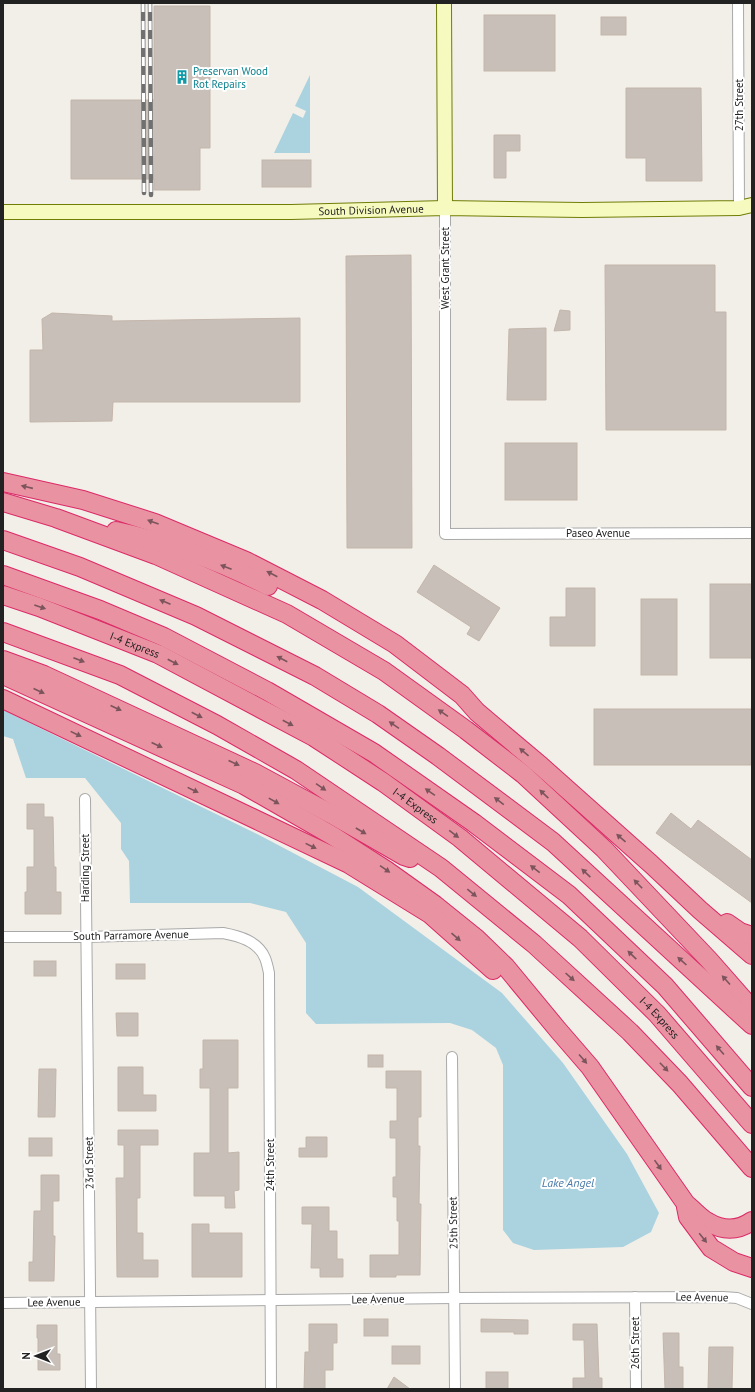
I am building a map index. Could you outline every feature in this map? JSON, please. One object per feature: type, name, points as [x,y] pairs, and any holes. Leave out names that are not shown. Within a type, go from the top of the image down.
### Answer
[{"type":"highway","points":[[3,482],[83,500],[155,523],[246,561],[322,600],[395,644],[462,695],[477,712],[541,766],[752,955]]},
{"type":"highway","points":[[3,502],[56,518],[156,555],[287,614],[384,671],[466,730],[523,774],[604,849],[752,1009]]},
{"type":"highway","points":[[56,518],[156,541],[246,575],[294,598],[375,642],[404,661],[458,702],[477,712]]},
{"type":"highway","points":[[3,540],[80,567],[196,616],[315,676],[378,714],[438,756],[553,842],[752,1025]]},
{"type":"highway","name":"I-4 Express","points":[[3,575],[100,610],[164,637],[267,691],[374,753],[474,823],[569,896],[665,986],[749,1083]]},
{"type":"highway","name":"I-4 Express","points":[[3,595],[39,607],[158,654],[314,737],[383,782],[460,838],[580,938],[657,1014],[749,1119]]},
{"type":"highway","points":[[3,632],[120,675],[217,725],[296,770],[441,868],[534,944],[630,1032],[680,1084],[750,1166]]},
{"type":"highway","points":[[3,660],[44,675],[255,773],[404,856],[441,868]]},
{"type":"highway","points":[[3,675],[244,785],[333,836],[435,904],[476,938],[506,967],[590,1067],[686,1204],[707,1222],[725,1229],[744,1227],[752,1221]]},
{"type":"highway","points":[[3,699],[349,864],[430,914],[518,992],[558,1030]]},
{"type":"highway","points":[[651,864],[729,925],[740,932],[752,936]]},
{"type":"highway","points":[[718,926],[749,960],[752,967]]},
{"type":"highway","points":[[686,1204],[688,1217],[711,1248],[734,1262],[752,1268]]},
{"type":"street","name":"West Grant Street","points":[[444,3],[445,534]]},
{"type":"street","name":"27th Street","points":[[738,3],[748,208]]},
{"type":"street","name":"South Division Avenue","points":[[3,212],[314,212],[445,208],[582,210],[748,208]]},
{"type":"street","name":"Paseo Avenue","points":[[445,534],[752,533]]},
{"type":"street","name":"Harding Street","points":[[85,799],[86,937]]},
{"type":"street","name":"South Parramore Avenue","points":[[3,937],[86,937],[223,933],[244,937],[256,946]]},
{"type":"street","name":"23rd Street","points":[[86,937],[91,1389]]},
{"type":"street","name":"24th Street","points":[[256,946],[265,956],[269,973],[271,1389]]},
{"type":"street","name":"25th Street","points":[[452,1057],[455,1389]]},
{"type":"street","name":"26th Street","points":[[635,1297],[636,1389]]},
{"type":"street","name":"Lee Avenue","points":[[3,1303],[91,1301],[723,1297],[737,1298],[752,1304]]},
{"type":"water","points":[[310,75],[310,153],[274,153],[293,113],[303,118],[306,111],[295,106]]},
{"type":"water","name":"Lake Angel","points":[[3,710],[259,835],[358,887],[502,993],[563,1063],[627,1154],[659,1213],[651,1232],[623,1247],[534,1250],[513,1243],[503,1230],[503,1065],[496,1048],[472,1030],[450,1023],[316,1024],[306,1013],[306,943],[286,912],[250,903],[130,903],[129,861],[121,849],[121,823],[85,778],[26,778],[13,739],[3,736]]},
{"type":"building","name":"Preservan Wood Rot Repairs","points":[[154,6],[210,6],[210,148],[200,148],[200,190],[154,190],[154,179],[71,179],[71,100],[154,100]]},
{"type":"building","points":[[484,15],[555,15],[555,71],[484,71]]},
{"type":"building","points":[[601,17],[626,17],[626,35],[601,35]]},
{"type":"building","points":[[626,88],[701,88],[702,181],[646,181],[646,158],[626,158]]},
{"type":"building","points":[[494,135],[520,135],[520,151],[506,151],[506,178],[494,178]]},
{"type":"building","points":[[262,160],[311,160],[311,187],[262,187]]},
{"type":"building","points":[[411,255],[412,548],[347,548],[346,256]]},
{"type":"building","points":[[605,265],[715,265],[715,312],[726,312],[726,430],[606,430]]},
{"type":"building","points":[[560,310],[570,311],[570,330],[554,331]]},
{"type":"building","points":[[52,313],[112,316],[112,321],[300,318],[300,402],[113,402],[112,421],[30,422],[30,350],[43,350],[42,319]]},
{"type":"building","points":[[546,328],[546,400],[507,400],[509,329]]},
{"type":"building","points":[[505,443],[577,443],[577,500],[505,500]]},
{"type":"building","points":[[434,565],[500,608],[479,641],[467,634],[471,627],[417,592]]},
{"type":"building","points":[[710,584],[752,584],[752,658],[710,658]]},
{"type":"building","points":[[566,588],[595,588],[595,646],[550,646],[550,617],[566,617]]},
{"type":"building","points":[[641,599],[677,599],[677,675],[641,675]]},
{"type":"building","points":[[594,709],[752,709],[752,765],[594,765]]},
{"type":"building","points":[[27,804],[44,804],[44,817],[53,817],[56,892],[61,892],[61,914],[25,914],[27,867],[34,867],[34,829],[27,829]]},
{"type":"building","points":[[671,813],[691,829],[698,820],[752,860],[752,903],[656,833]]},
{"type":"building","points":[[34,961],[56,961],[56,976],[34,976]]},
{"type":"building","points":[[116,964],[145,964],[145,979],[116,979]]},
{"type":"building","points":[[116,1013],[138,1013],[138,1036],[117,1036]]},
{"type":"building","points":[[203,1040],[238,1040],[238,1088],[228,1088],[228,1153],[239,1152],[239,1190],[234,1191],[235,1208],[225,1208],[225,1196],[194,1196],[194,1153],[210,1153],[210,1088],[200,1088],[200,1069],[203,1069]]},
{"type":"building","points":[[368,1055],[383,1055],[383,1067],[368,1067]]},
{"type":"building","points":[[118,1067],[143,1067],[143,1095],[156,1095],[156,1111],[118,1111]]},
{"type":"building","points":[[39,1069],[56,1069],[55,1117],[38,1117]]},
{"type":"building","points":[[386,1071],[421,1071],[421,1117],[418,1117],[418,1146],[420,1146],[419,1204],[421,1204],[420,1275],[370,1277],[370,1255],[399,1255],[397,1197],[393,1197],[393,1177],[396,1177],[396,1138],[390,1138],[390,1121],[397,1121],[397,1088],[386,1088]]},
{"type":"building","points":[[118,1130],[158,1130],[158,1145],[140,1145],[140,1198],[137,1198],[137,1233],[143,1233],[143,1260],[158,1260],[158,1277],[117,1277],[116,1178],[124,1178],[124,1145],[118,1145]]},
{"type":"building","points":[[306,1137],[327,1137],[327,1157],[299,1157],[299,1148],[306,1148]]},
{"type":"building","points":[[29,1138],[52,1138],[52,1156],[29,1156]]},
{"type":"building","points":[[41,1175],[59,1175],[59,1201],[53,1201],[53,1236],[55,1236],[54,1281],[29,1281],[29,1262],[33,1262],[34,1211],[41,1211]]},
{"type":"building","points":[[302,1207],[329,1207],[329,1231],[337,1231],[337,1259],[343,1259],[343,1277],[320,1277],[320,1268],[311,1268],[312,1224],[302,1224]]},
{"type":"building","points":[[192,1224],[209,1224],[209,1233],[242,1233],[242,1277],[192,1277]]},
{"type":"building","points":[[364,1319],[388,1319],[388,1336],[364,1336]]},
{"type":"building","points":[[481,1319],[528,1320],[528,1334],[514,1334],[514,1332],[481,1332]]},
{"type":"building","points":[[309,1324],[337,1324],[337,1343],[333,1343],[333,1370],[325,1370],[325,1389],[304,1389],[305,1352],[309,1352]]},
{"type":"building","points":[[573,1324],[597,1324],[599,1378],[602,1378],[602,1389],[573,1389],[573,1378],[585,1378],[584,1340],[573,1340]]},
{"type":"building","points":[[37,1325],[57,1325],[57,1354],[60,1354],[60,1370],[38,1370]]},
{"type":"building","points":[[663,1333],[679,1333],[679,1367],[683,1367],[683,1389],[665,1389]]},
{"type":"building","points":[[392,1346],[420,1346],[420,1364],[392,1364]]},
{"type":"building","points":[[709,1347],[733,1347],[732,1389],[708,1389]]},
{"type":"building","points":[[486,1372],[508,1372],[508,1389],[486,1389]]},
{"type":"building","points":[[394,1377],[410,1389],[387,1389]]},
{"type":"railway","points":[[143,3],[144,193]]},
{"type":"railway","points":[[150,3],[151,195]]},
{"type":"place","name":"Preservan Wood Rot Repairs","points":[[182,77]]}]
